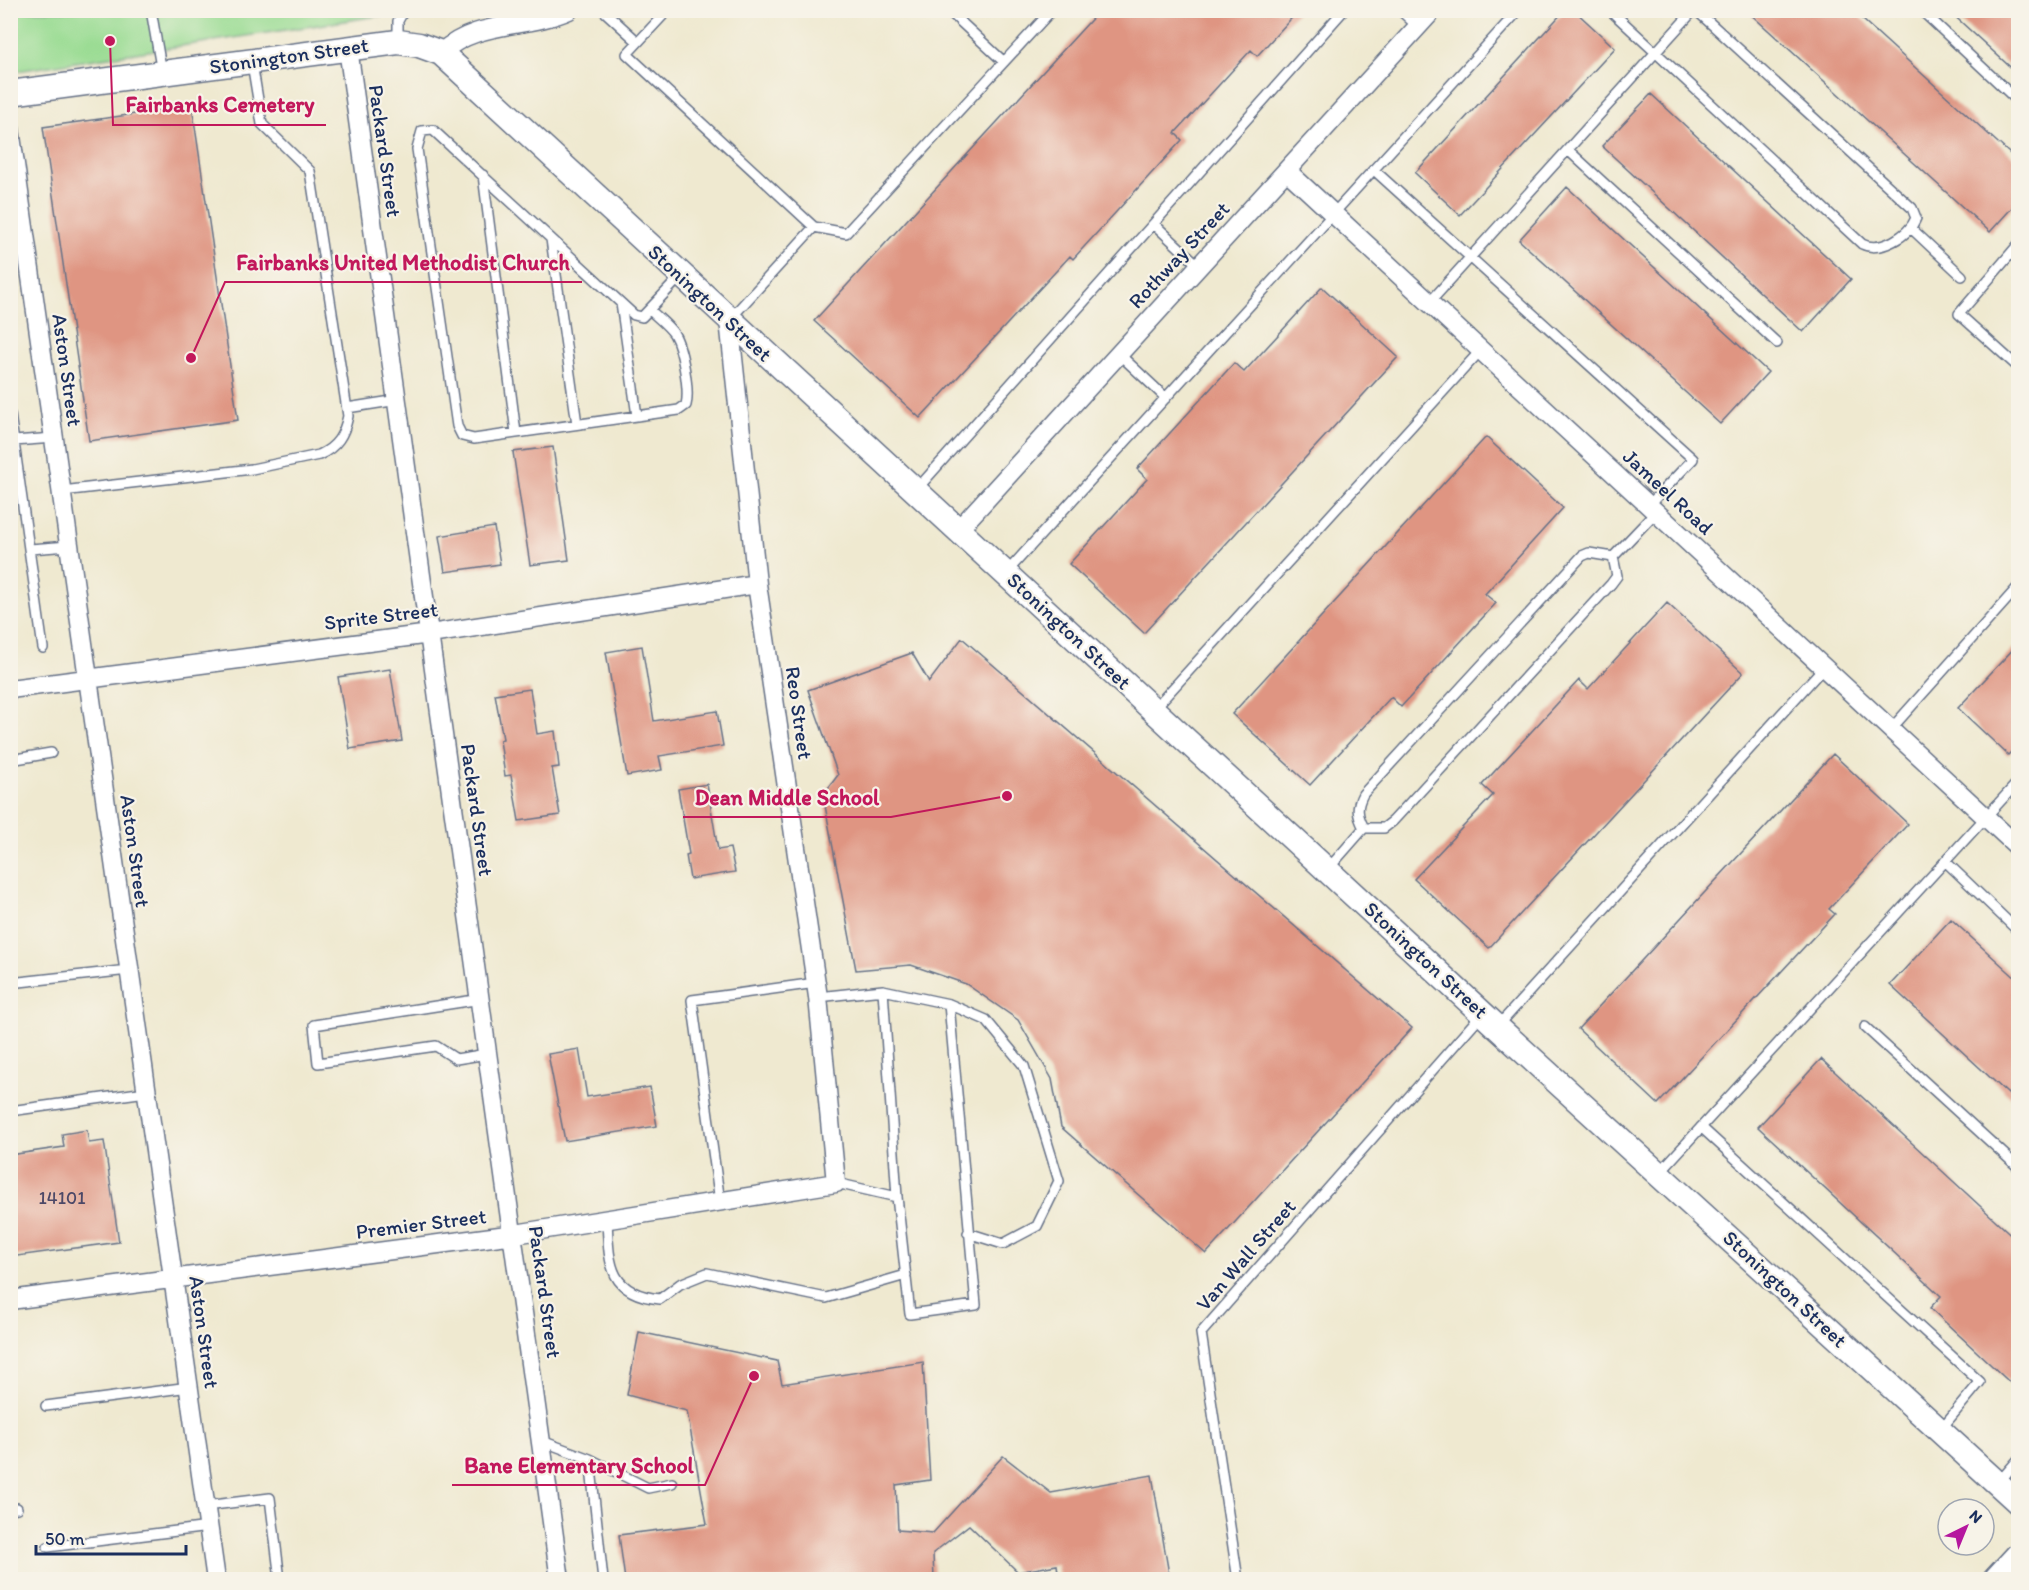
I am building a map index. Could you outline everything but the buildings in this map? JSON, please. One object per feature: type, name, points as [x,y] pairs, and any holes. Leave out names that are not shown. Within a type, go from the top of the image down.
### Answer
[{"type":"street","points":[[441,53],[454,40],[469,33],[549,19],[569,10]]},
{"type":"street","name":"Rothway Street","points":[[959,529],[1433,10]]},
{"type":"street","name":"Stonington Street","points":[[10,93],[398,42],[419,45],[441,53],[1490,1020],[2019,1502]]},
{"type":"street","name":"Packard Street","points":[[348,48],[487,1054],[515,1234],[560,1580]]},
{"type":"street","name":"Aston Street","points":[[10,129],[216,1580]]},
{"type":"street","name":"Jameel Road","points":[[1287,171],[2019,847]]},
{"type":"street","name":"Reo Street","points":[[729,320],[757,584],[817,990],[836,1183]]},
{"type":"street","name":"Sprite Street","points":[[10,689],[430,634],[757,584]]},
{"type":"street","name":"Premier Street","points":[[10,1300],[515,1234],[836,1183]]},
{"type":"street","points":[[1995,1580],[2019,1555]]},
{"type":"lane","points":[[151,10],[162,73]]},
{"type":"lane","points":[[398,42],[398,21],[404,10]]},
{"type":"lane","points":[[603,10],[638,42]]},
{"type":"lane","points":[[668,10],[627,54],[814,227],[846,233],[1052,10]]},
{"type":"lane","points":[[948,10],[1004,62]]},
{"type":"lane","points":[[915,491],[1344,10]]},
{"type":"lane","points":[[1400,10],[1418,27]]},
{"type":"lane","points":[[1006,573],[1519,10]]},
{"type":"lane","points":[[1430,302],[1656,52],[1695,10],[1912,208],[1916,218],[1912,229],[1884,245],[1871,248],[1862,244],[1656,52],[1610,10]]},
{"type":"lane","points":[[1921,10],[2019,101]]},
{"type":"lane","points":[[62,491],[252,469],[319,455],[341,439],[348,416],[310,171],[262,124],[252,61]]},
{"type":"lane","points":[[650,310],[673,333],[679,345],[688,396],[686,405],[679,410],[474,439],[462,436],[457,426],[417,149],[422,131],[433,130],[634,315],[642,317],[681,276]]},
{"type":"lane","points":[[1568,150],[1777,343]]},
{"type":"lane","points":[[1374,170],[1692,459],[1613,557]]},
{"type":"lane","points":[[483,175],[516,433]]},
{"type":"lane","points":[[1154,224],[1199,266]]},
{"type":"lane","points":[[729,320],[814,227]]},
{"type":"lane","points":[[1912,229],[1962,276]]},
{"type":"lane","points":[[551,239],[577,424]]},
{"type":"lane","points":[[2019,245],[1959,314],[2019,367]]},
{"type":"lane","points":[[621,303],[637,416]]},
{"type":"lane","points":[[1154,709],[1481,350]]},
{"type":"lane","points":[[1119,354],[1166,399]]},
{"type":"lane","points":[[347,408],[398,400]]},
{"type":"lane","points":[[10,414],[44,648]]},
{"type":"lane","points":[[14,441],[54,438]]},
{"type":"lane","points":[[30,549],[69,546]]},
{"type":"lane","points":[[1364,828],[1358,817],[1358,804],[1363,794],[1582,556],[1600,553],[1613,557]]},
{"type":"lane","points":[[1328,869],[1364,828],[1384,828],[1393,821],[1611,584],[1617,576],[1613,557]]},
{"type":"lane","points":[[1891,729],[2019,587]]},
{"type":"lane","name":"Van Wall Street","points":[[1238,1580],[1201,1333],[1490,1020],[1824,667]]},
{"type":"lane","points":[[10,760],[51,753]]},
{"type":"lane","points":[[1659,1173],[2019,782]]},
{"type":"lane","points":[[1946,861],[2019,931]]},
{"type":"lane","points":[[10,983],[129,970]]},
{"type":"lane","points":[[720,1202],[692,1000],[817,990],[883,990],[949,1004],[986,1020],[1024,1066],[1059,1181],[1037,1226],[1003,1244],[968,1233]]},
{"type":"lane","points":[[883,990],[897,1197],[910,1314],[976,1305],[949,1004]]},
{"type":"lane","points":[[481,999],[314,1025],[318,1063],[436,1046],[456,1059],[487,1054]]},
{"type":"lane","points":[[1865,1027],[2019,1167]]},
{"type":"lane","points":[[10,1111],[146,1092]]},
{"type":"lane","points":[[1701,1127],[1980,1382],[1939,1431]]},
{"type":"lane","points":[[836,1183],[897,1197]]},
{"type":"lane","points":[[606,1220],[610,1269],[624,1288],[641,1298],[660,1299],[680,1284],[707,1273],[826,1298],[906,1275]]},
{"type":"lane","points":[[46,1406],[189,1387]]},
{"type":"lane","points":[[542,1441],[590,1459],[648,1488],[672,1483]]},
{"type":"lane","points":[[590,1459],[603,1580]]},
{"type":"lane","points":[[1998,1483],[2019,1460]]},
{"type":"lane","points":[[205,1506],[270,1498],[280,1580]]},
{"type":"lane","points":[[48,1547],[208,1527]]},
{"type":"green space","points":[[11,11],[410,11],[11,72]]},
{"type":"place","name":"Fairbanks Cemetery","points":[[110,41]]},
{"type":"place","name":"Fairbanks United Methodist Church","points":[[191,358]]},
{"type":"place","name":"Dean Middle School","points":[[1007,796]]},
{"type":"place","name":"Bane Elementary School","points":[[754,1376]]}]
